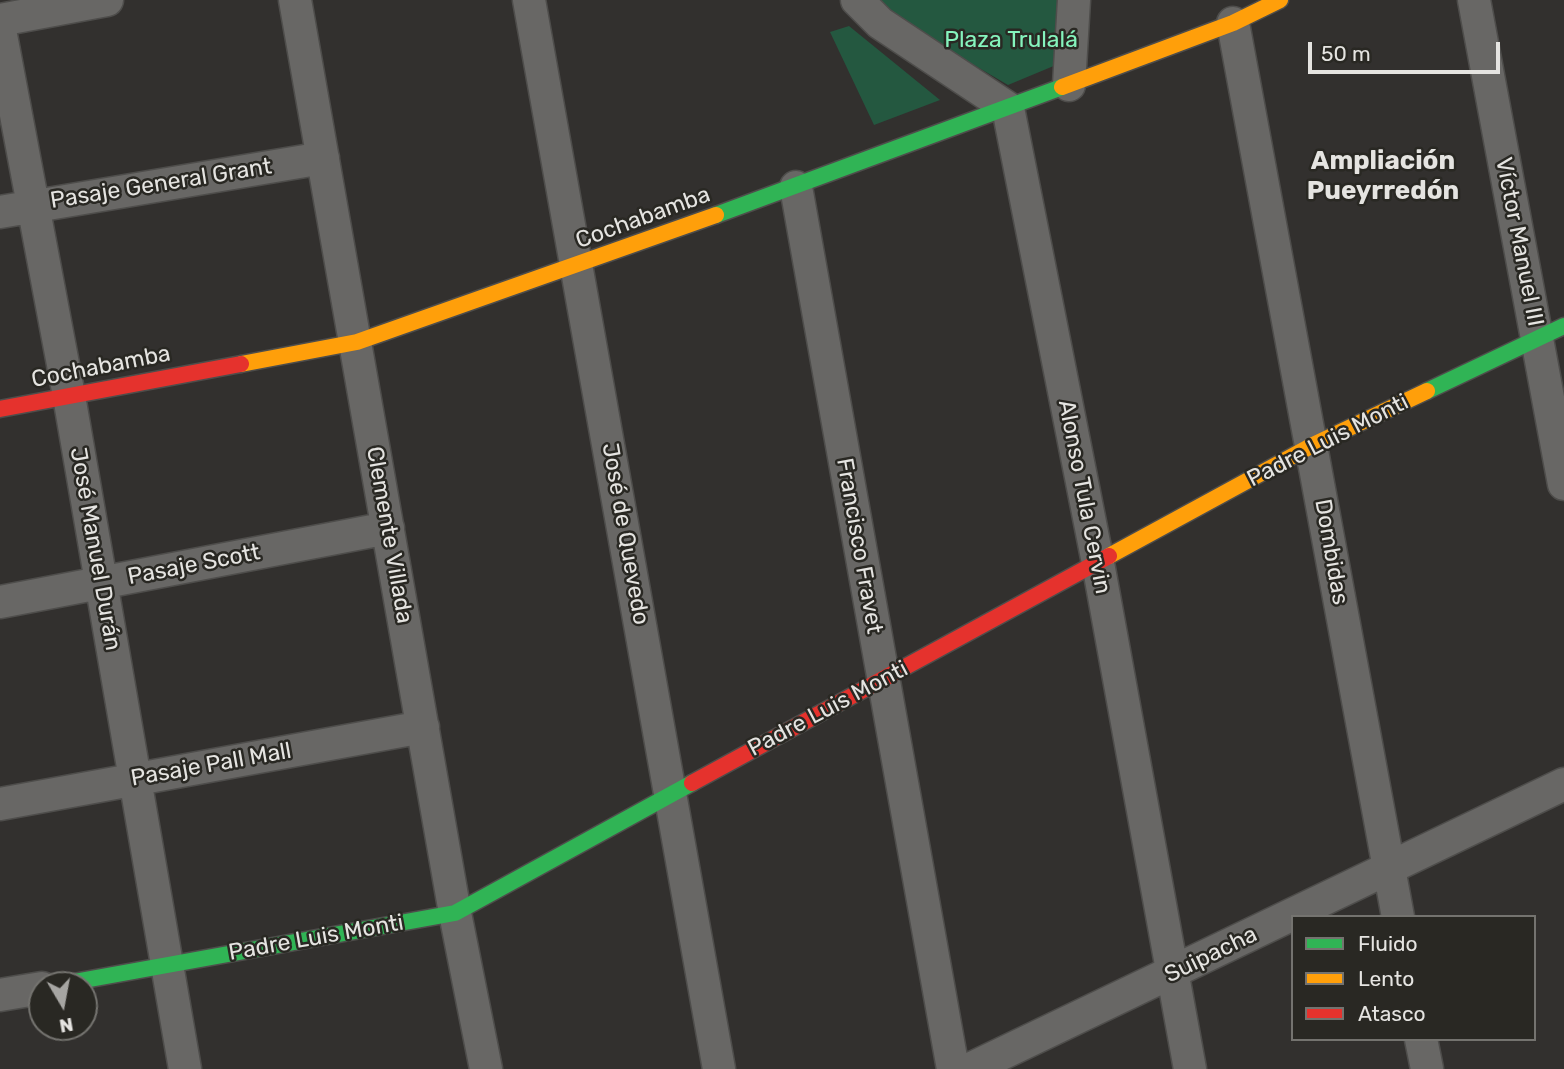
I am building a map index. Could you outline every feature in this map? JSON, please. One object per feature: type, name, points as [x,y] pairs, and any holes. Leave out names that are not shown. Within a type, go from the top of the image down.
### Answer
[{"type":"street","points":[[0,20],[107,0]]},
{"type":"street","name":"Clemente Villada","points":[[295,0],[455,912],[486,1069]]},
{"type":"street","name":"José de Quevedo","points":[[529,0],[719,1069]]},
{"type":"street","points":[[857,0],[880,23],[1007,108]]},
{"type":"street","points":[[1069,85],[1074,0]]},
{"type":"street","name":"Cochabamba","points":[[0,409],[356,342],[796,187],[1233,23],[1280,0]]},
{"type":"street","name":"Víctor Manuel III","points":[[1474,0],[1550,332],[1564,484]]},
{"type":"street","name":"Dombidas","points":[[1233,23],[1398,915]]},
{"type":"street","name":"José Manuel Durán","points":[[0,30],[69,396],[185,1069]]},
{"type":"street","name":"Alonso Tula Cervin","points":[[1007,108],[1098,563],[1190,1069]]},
{"type":"street","name":"Pasaje General Grant","points":[[0,212],[323,158]]},
{"type":"street","name":"Francisco Fravet","points":[[796,187],[953,1069]]},
{"type":"street","name":"Padre Luis Monti","points":[[98,978],[455,912],[480,902],[670,795],[1311,446],[1550,332]]},
{"type":"street","name":"Pasaje Scott","points":[[0,602],[388,528]]},
{"type":"street","name":"Pasaje Pall Mall","points":[[0,804],[423,727]]},
{"type":"street","name":"Suipacha","points":[[1292,915],[1564,784]]},
{"type":"street","name":"Suipacha","points":[[970,1069],[1291,915]]},
{"type":"street","points":[[0,995],[28,990]]},
{"type":"street","points":[[1421,1041],[1427,1069]]},
{"type":"green space","name":"Plaza Trulalá","points":[[878,0],[1059,0],[1056,65],[1008,85],[887,14]]},
{"type":"green space","points":[[849,26],[940,100],[874,125],[830,32]]},
{"type":"traffic: fast","points":[[716,215],[1062,87]]},
{"type":"traffic: fast","points":[[1427,391],[1564,326]]},
{"type":"traffic: fast","points":[[98,978],[455,913],[692,783]]},
{"type":"traffic: slow","points":[[1062,87],[1233,23],[1280,0]]},
{"type":"traffic: slow","points":[[241,364],[357,342],[716,215]]},
{"type":"traffic: slow","points":[[1109,556],[1311,446],[1427,391]]},
{"type":"traffic: jam","points":[[0,409],[241,364]]},
{"type":"traffic: jam","points":[[692,783],[1109,556]]},
{"type":"district","name":"Ampliación Pueyrredón","points":[[1383,176]]}]
